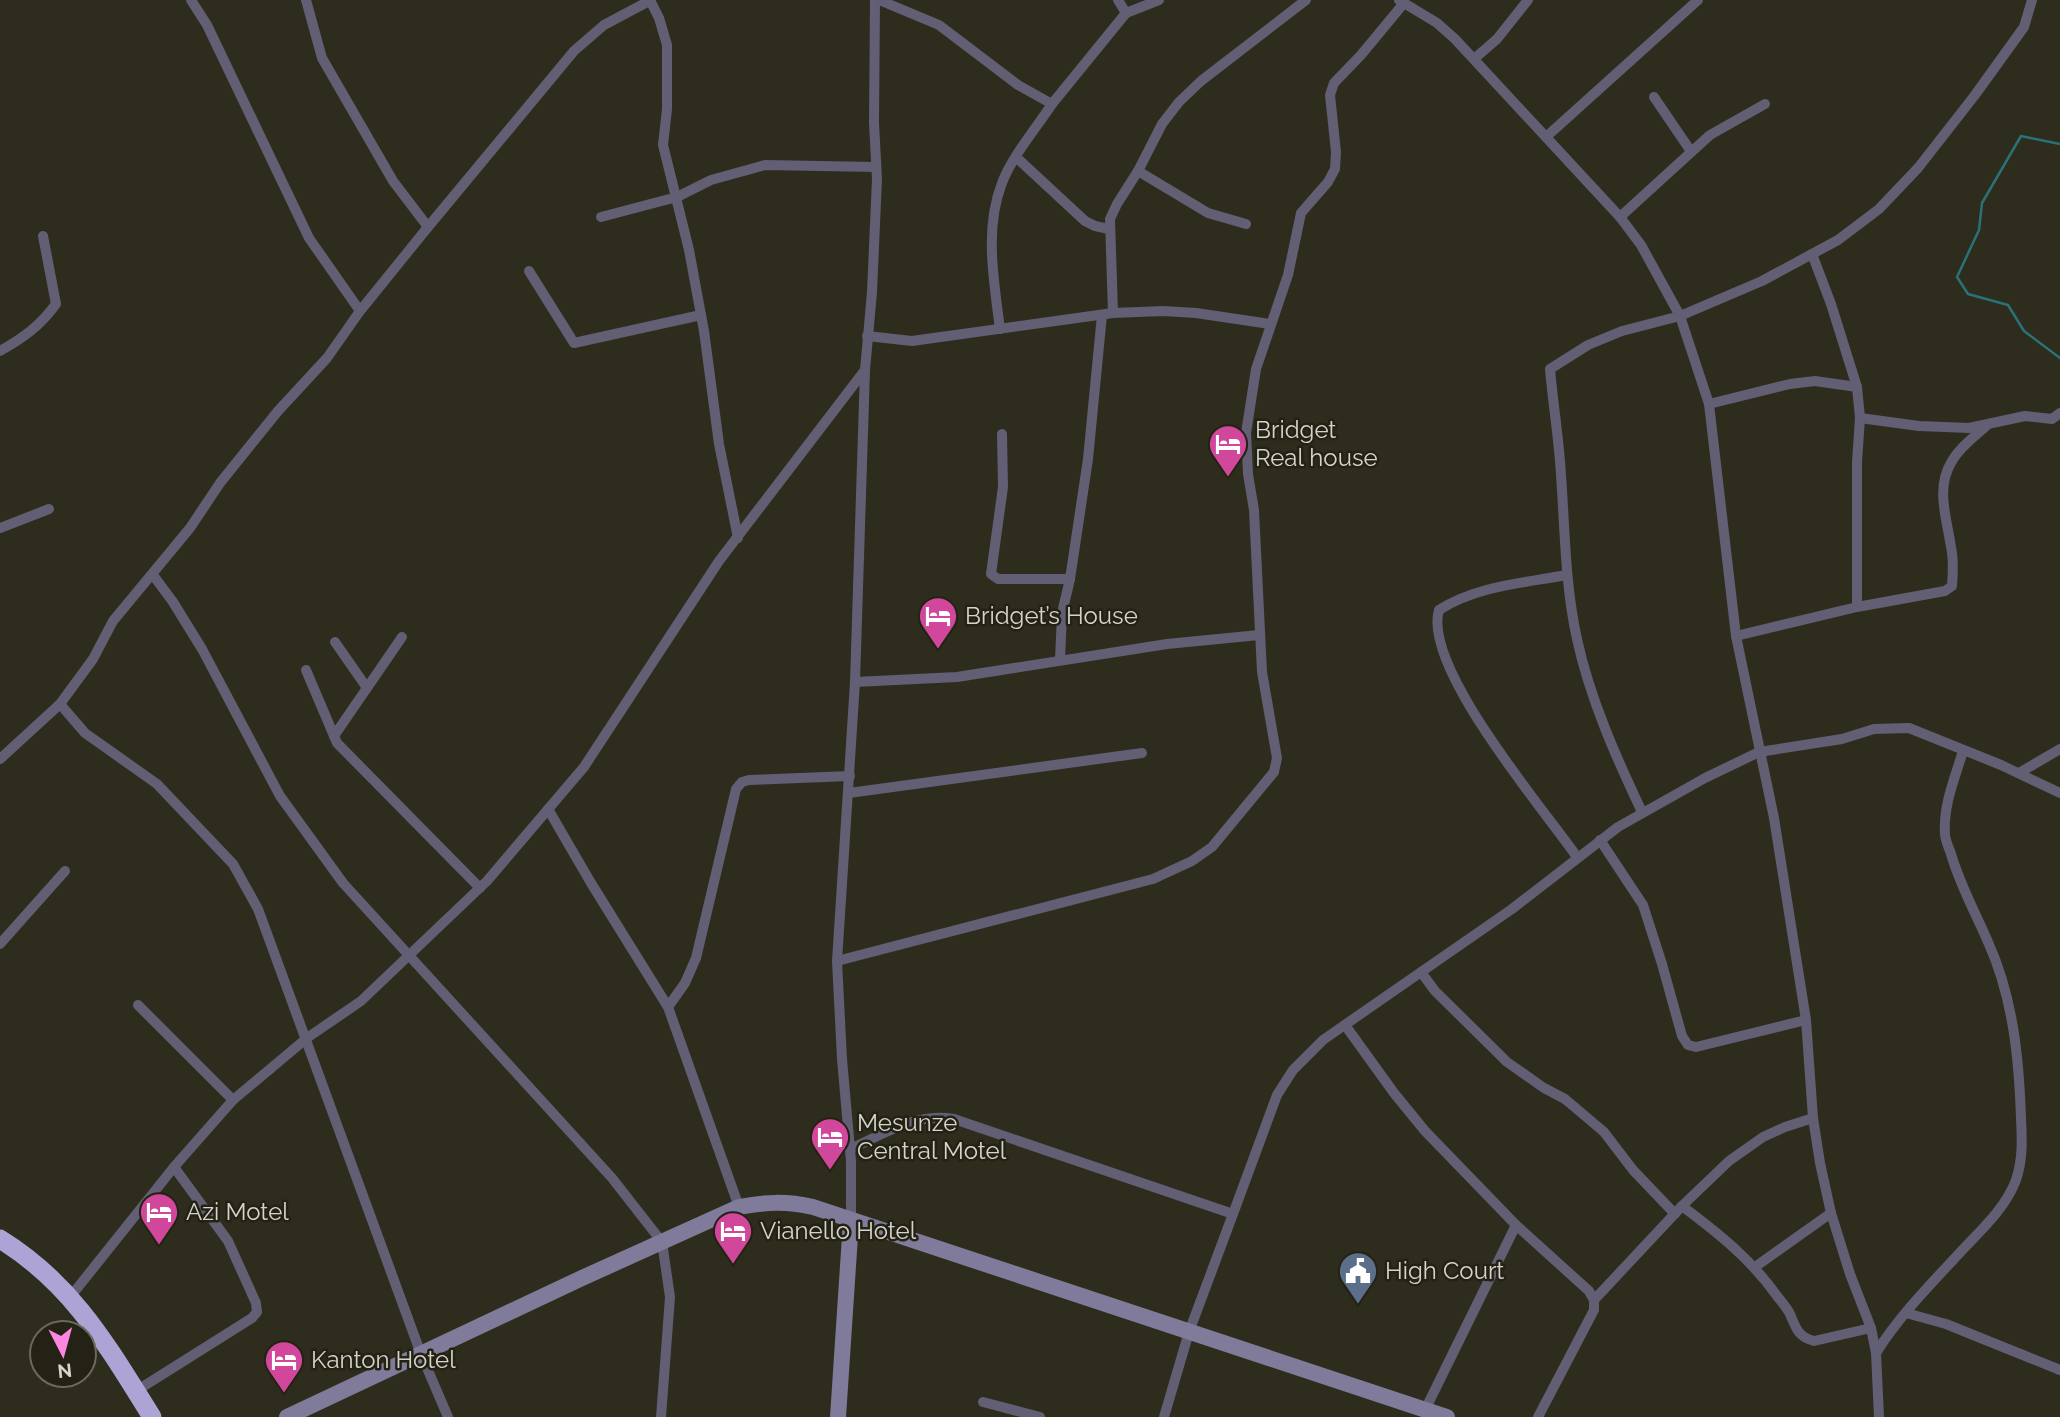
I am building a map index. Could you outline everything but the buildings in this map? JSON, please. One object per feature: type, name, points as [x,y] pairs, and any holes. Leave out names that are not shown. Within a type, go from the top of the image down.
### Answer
[{"type":"highway","points":[[0,1239],[30,1260],[97,1329],[152,1417]]},
{"type":"highway","points":[[0,1252],[68,1300],[142,1417]]},
{"type":"street","points":[[191,0],[208,25],[309,238],[360,312]]},
{"type":"street","points":[[306,0],[322,58],[393,181],[428,227]]},
{"type":"street","points":[[0,759],[60,704],[93,659],[113,621],[190,528],[220,483],[278,411],[327,358],[428,227],[574,51],[604,25],[651,0],[667,45],[668,76],[663,145],[689,250],[719,444],[738,538]]},
{"type":"street","points":[[838,1417],[851,1221],[850,1149],[837,961],[855,682],[865,370],[872,292],[876,167],[876,0],[939,25],[1008,78],[1052,104]]},
{"type":"street","points":[[1118,0],[1126,13]]},
{"type":"street","points":[[1000,329],[992,271],[994,212],[1002,181],[1052,104],[1126,13],[1159,0]]},
{"type":"street","points":[[1060,660],[1062,613],[1070,579],[1108,314],[1113,262],[1110,219],[1161,124],[1179,102],[1306,0]]},
{"type":"street","points":[[1474,59],[1497,40],[1528,0]]},
{"type":"street","points":[[1546,137],[1698,0]]},
{"type":"street","points":[[1642,812],[1587,680],[1576,636],[1566,575],[1561,472],[1550,369],[1588,345],[1622,331],[1680,316],[1762,281],[1838,240],[1879,209],[1918,168],[2024,27],[2032,0]]},
{"type":"street","points":[[837,961],[1153,879],[1192,861],[1212,847],[1277,766],[1275,735],[1262,672],[1254,510],[1248,474],[1246,433],[1256,369],[1287,275],[1301,213],[1328,183],[1335,169],[1336,152],[1330,94],[1334,82],[1361,55],[1402,2],[1437,23],[1474,59],[1620,217],[1641,245],[1680,316],[1709,404],[1736,636],[1774,818],[1806,1020],[1813,1118],[1831,1213],[1850,1275],[1871,1328],[1876,1353],[1879,1417]]},
{"type":"street","points":[[1654,97],[1690,150]]},
{"type":"street","points":[[1620,217],[1690,150],[1727,124],[1765,104]]},
{"type":"street","points":[[1017,158],[1085,221],[1109,229]]},
{"type":"street","points":[[601,217],[677,197],[711,180],[765,165],[876,167]]},
{"type":"street","points":[[1138,170],[1208,213],[1246,224]]},
{"type":"street","points":[[0,351],[41,324],[56,304],[43,236]]},
{"type":"street","points":[[1812,254],[1857,387],[1860,418],[1857,462],[1857,607]]},
{"type":"street","points":[[529,271],[574,344],[701,315]]},
{"type":"street","points":[[867,336],[912,341],[1108,314],[1163,311],[1270,324]]},
{"type":"street","points":[[68,1300],[174,1167],[233,1100],[307,1038],[361,1001],[410,956],[480,888],[584,767],[719,561],[865,370]]},
{"type":"street","points":[[1709,404],[1790,384],[1815,382],[1857,387]]},
{"type":"street","points":[[1860,418],[1933,426],[1986,426],[2025,416],[2052,419],[2060,413]]},
{"type":"street","points":[[1736,636],[1857,607],[1945,590],[1952,586],[1952,550],[1943,509],[1943,485],[1950,463],[1965,444],[1986,426]]},
{"type":"street","points":[[1002,434],[1003,487],[991,574],[998,579],[1070,579]]},
{"type":"street","points":[[0,528],[49,509]]},
{"type":"street","points":[[153,575],[173,601],[202,649],[280,796],[343,883],[612,1178],[662,1242],[670,1297],[661,1417]]},
{"type":"street","points":[[1566,575],[1474,593],[1452,601],[1439,610],[1436,622],[1443,652],[1485,730],[1577,857]]},
{"type":"street","points":[[855,682],[957,677],[1167,644],[1259,635]]},
{"type":"street","points":[[334,736],[402,637]]},
{"type":"street","points":[[335,642],[367,688]]},
{"type":"street","points":[[306,670],[337,743],[480,888]]},
{"type":"street","points":[[60,704],[85,733],[157,784],[233,864],[258,909],[421,1354],[448,1417]]},
{"type":"street","points":[[1164,1417],[1189,1332],[1277,1095],[1293,1070],[1308,1054],[1345,1025],[1512,909],[1577,857],[1642,812],[1759,752],[1842,739],[1874,729],[1909,728],[2060,793]]},
{"type":"street","points":[[2019,774],[2060,749]]},
{"type":"street","points":[[1876,1353],[1891,1329],[2000,1207],[2015,1183],[2022,1158],[2014,1028],[2004,984],[1988,942],[1959,882],[1945,834],[1948,800],[1963,751]]},
{"type":"street","points":[[849,793],[1142,753]]},
{"type":"street","points":[[668,1007],[685,983],[696,958],[736,789],[742,782],[849,776]]},
{"type":"street","points":[[548,809],[668,1007],[739,1208]]},
{"type":"street","points":[[1600,841],[1643,905],[1682,1037],[1688,1045],[1696,1047],[1806,1020]]},
{"type":"street","points":[[0,944],[65,871]]},
{"type":"street","points":[[1421,972],[1436,991],[1507,1062],[1565,1099],[1604,1132],[1633,1170],[1679,1210],[1723,1236],[1755,1267],[1789,1313],[1796,1330],[1805,1339],[1814,1341],[1871,1328]]},
{"type":"street","points":[[138,1005],[233,1100]]},
{"type":"street","points":[[1345,1025],[1425,1131],[1516,1225],[1589,1291],[1594,1300],[1594,1310],[1538,1417]]},
{"type":"street","points":[[850,1149],[918,1119],[936,1115],[1233,1214]]},
{"type":"street","points":[[1594,1300],[1729,1161],[1763,1137],[1813,1118]]},
{"type":"street","points":[[135,1391],[252,1318],[257,1312],[256,1303],[228,1241],[174,1167]]},
{"type":"street","points":[[287,1417],[739,1208],[787,1201],[813,1207],[1447,1417]]},
{"type":"street","points":[[1755,1267],[1831,1213]]},
{"type":"street","points":[[1425,1410],[1516,1225]]},
{"type":"street","points":[[1906,1313],[1946,1324],[2060,1370]]},
{"type":"street","points":[[983,1402],[1040,1417]]},
{"type":"waterway","points":[[2060,144],[2021,136],[1982,203],[1979,230],[1957,277],[1968,294],[2008,305],[2024,331],[2060,358]]},
{"type":"place","name":"Bridget Real house","points":[[1228,478]]},
{"type":"place","name":"Bridget’s House","points":[[938,650]]},
{"type":"place","name":"Mesunze Central Motel","points":[[830,1171]]},
{"type":"place","name":"Azi Motel","points":[[159,1246]]},
{"type":"place","name":"Vianello Hotel","points":[[733,1265]]},
{"type":"place","name":"High Court","points":[[1358,1305]]},
{"type":"place","name":"Kanton Hotel","points":[[284,1394]]}]
